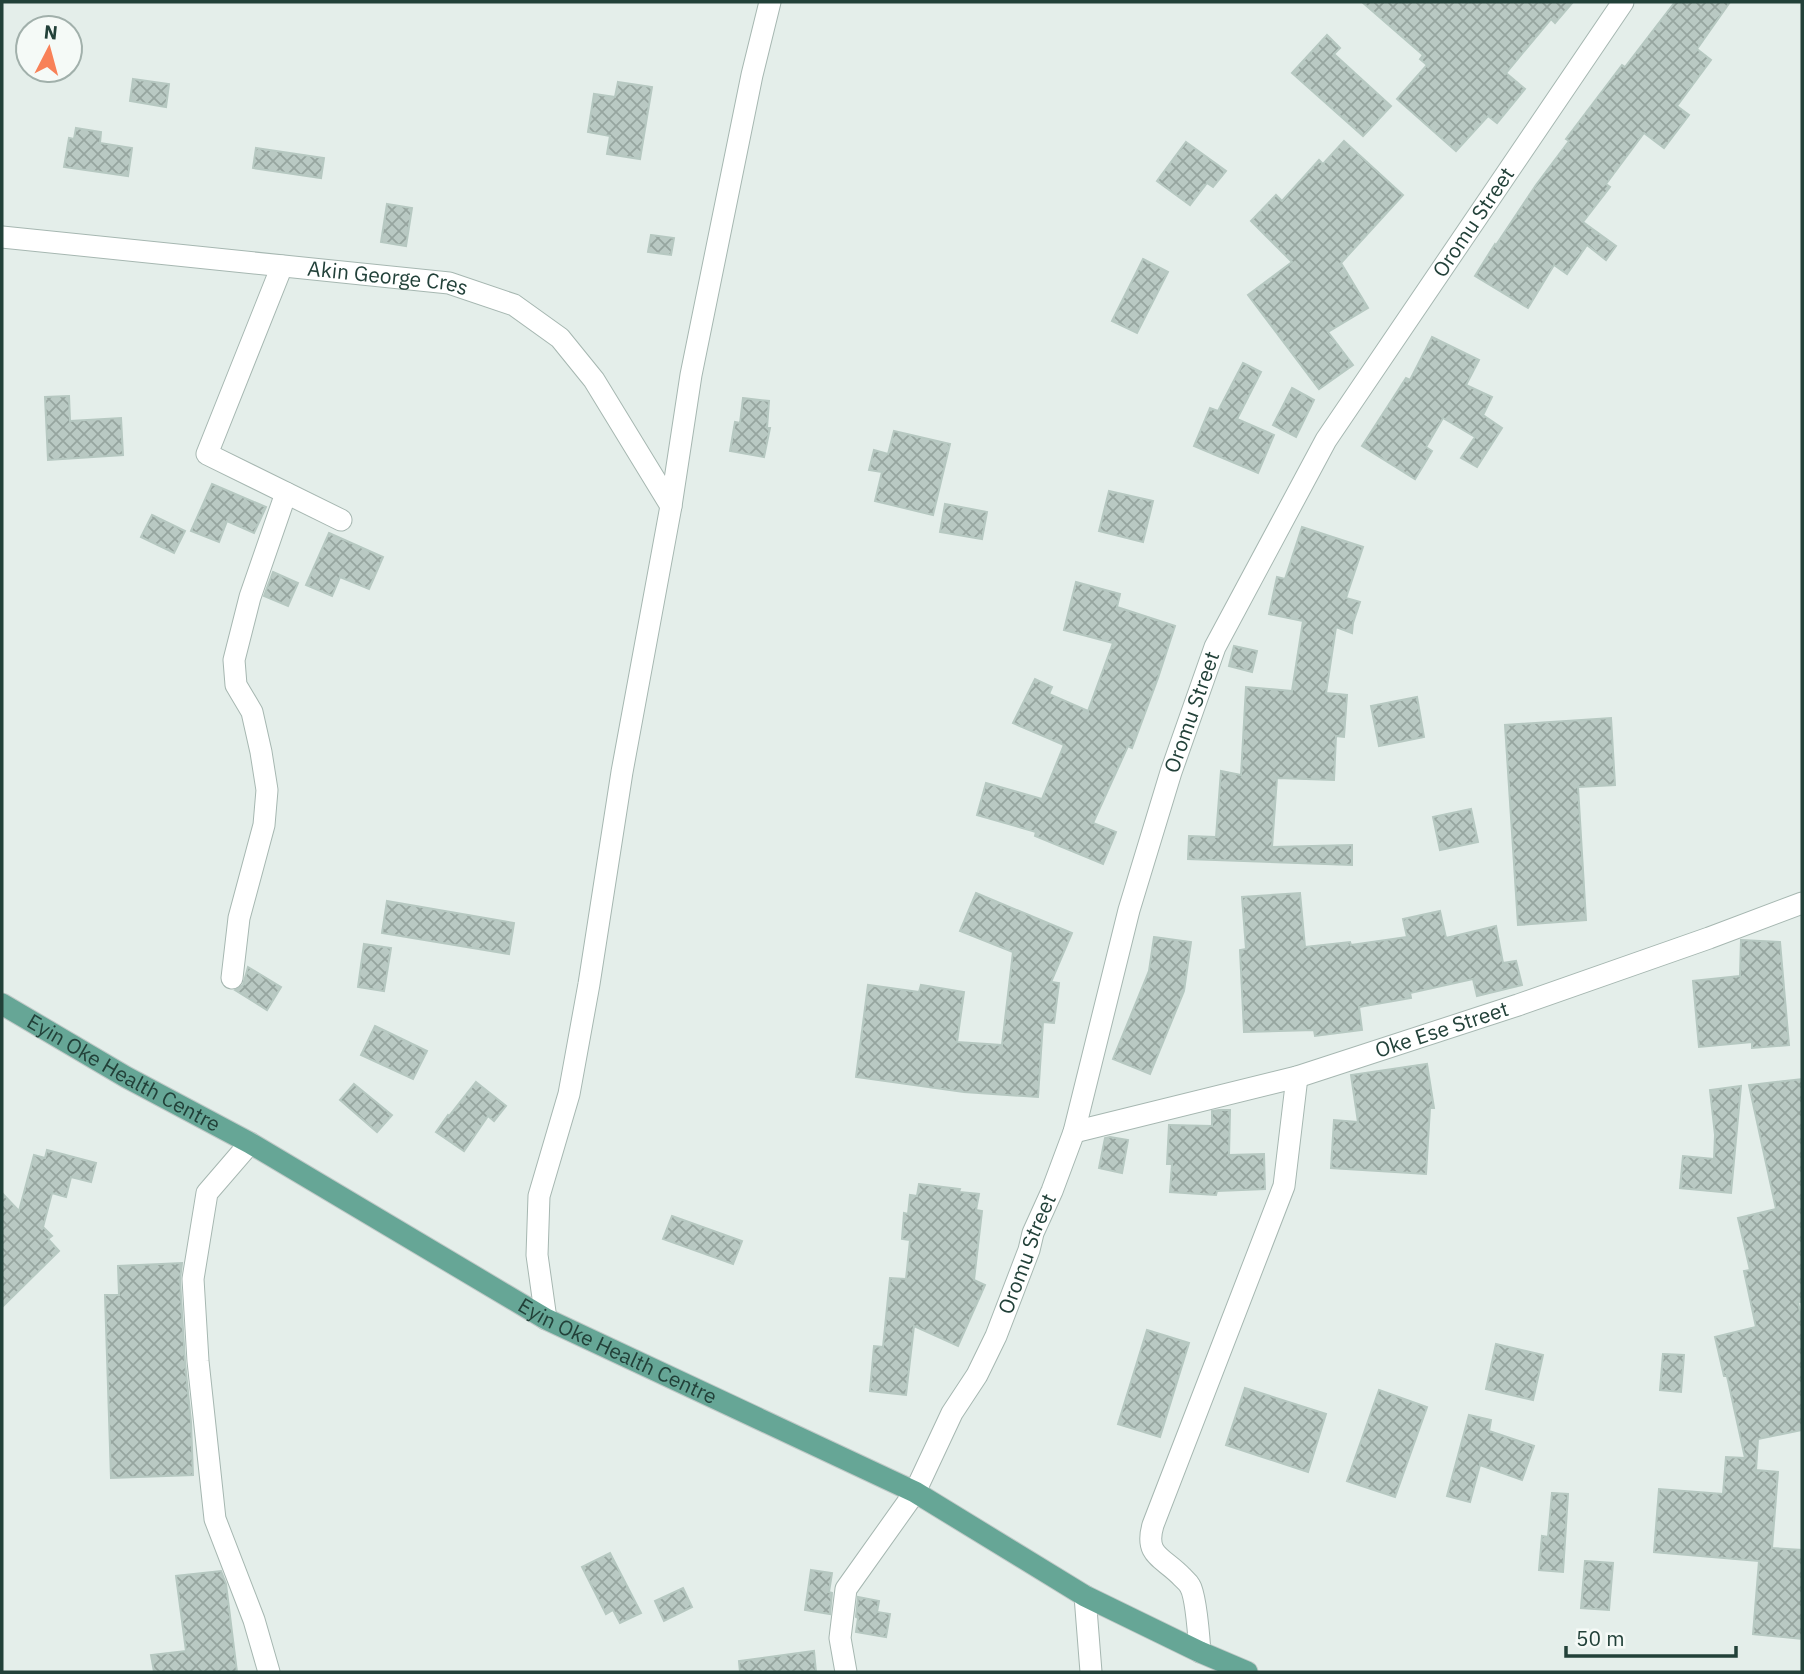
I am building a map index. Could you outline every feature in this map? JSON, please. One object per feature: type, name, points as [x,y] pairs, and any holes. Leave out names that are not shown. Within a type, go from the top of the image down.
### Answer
[{"type":"main road","name":"Eyin Oke Health Centre","points":[[2,1004],[126,1077],[250,1143],[546,1319],[915,1492],[1085,1596],[1247,1672]]},
{"type":"street","points":[[546,1319],[537,1255],[539,1196],[569,1094],[622,772],[671,506],[691,375],[752,75],[770,2]]},
{"type":"street","name":"Oromu Street","points":[[846,1672],[840,1638],[846,1589],[915,1492],[952,1413],[977,1376],[996,1336],[1033,1233],[1074,1132],[1129,910],[1171,772],[1215,647],[1326,440],[1623,2]]},
{"type":"street","name":"Akin George Cres","points":[[2,237],[449,283],[514,305],[560,338],[594,380],[671,506]]},
{"type":"street","points":[[282,266],[207,454],[341,520]]},
{"type":"street","points":[[232,978],[239,918],[264,825],[267,790],[252,712],[236,685],[233,660],[250,597],[286,493]]},
{"type":"street","name":"Oke Ese Street","points":[[1074,1132],[1297,1077],[1518,1006],[1802,903]]},
{"type":"street","points":[[1200,1652],[1191,1586],[1152,1550],[1149,1539],[1284,1186],[1297,1077]]},
{"type":"street","points":[[250,1143],[207,1193],[193,1279],[198,1361],[215,1520],[254,1620],[269,1672]]},
{"type":"street","points":[[1085,1596],[1091,1672]]},
{"type":"building","points":[[1362,2],[1573,2],[1555,23],[1551,19],[1506,73],[1525,89],[1497,123],[1488,116],[1456,151],[1397,99],[1427,65],[1420,59],[1423,55]]},
{"type":"building","points":[[1675,2],[1730,2],[1697,49],[1711,60],[1677,106],[1689,115],[1664,148],[1644,133],[1606,184],[1610,187],[1583,222],[1616,246],[1606,260],[1587,245],[1567,274],[1554,265],[1528,308],[1475,276],[1569,141],[1566,139],[1622,65],[1625,67]]},
{"type":"building","points":[[1327,35],[1340,48],[1334,54],[1391,106],[1363,136],[1292,73]]},
{"type":"building","points":[[133,79],[169,84],[166,107],[130,101]]},
{"type":"building","points":[[618,82],[652,87],[640,159],[607,154],[610,136],[588,132],[594,94],[615,97]]},
{"type":"building","points":[[76,128],[101,132],[100,143],[132,148],[128,176],[64,167],[69,138],[74,139]]},
{"type":"building","points":[[1344,141],[1403,195],[1341,263],[1368,308],[1328,332],[1353,365],[1319,389],[1248,295],[1292,262],[1251,221],[1276,195],[1282,201],[1319,160],[1323,164]]},
{"type":"building","points":[[1186,142],[1226,171],[1213,187],[1207,183],[1190,205],[1157,181]]},
{"type":"building","points":[[256,148],[324,158],[321,178],[253,168]]},
{"type":"building","points":[[387,204],[412,208],[406,246],[381,242]]},
{"type":"building","points":[[651,235],[674,238],[671,255],[648,252]]},
{"type":"building","points":[[1143,259],[1168,272],[1137,333],[1112,321]]},
{"type":"building","points":[[1432,337],[1479,360],[1466,385],[1492,397],[1483,415],[1502,428],[1477,467],[1461,458],[1475,437],[1443,418],[1426,447],[1432,451],[1415,479],[1362,446],[1406,378],[1410,380]]},
{"type":"building","points":[[1243,363],[1261,372],[1237,419],[1274,435],[1258,473],[1194,446],[1210,408],[1218,411]]},
{"type":"building","points":[[1292,388],[1314,400],[1296,437],[1273,425]]},
{"type":"building","points":[[69,396],[70,421],[121,418],[123,455],[48,460],[45,397]]},
{"type":"building","points":[[743,398],[769,401],[767,428],[770,428],[764,457],[730,451],[735,422],[740,423]]},
{"type":"building","points":[[894,431],[950,444],[933,515],[875,501],[882,472],[869,470],[874,450],[888,454]]},
{"type":"building","points":[[212,484],[266,507],[254,533],[227,521],[219,542],[191,531]]},
{"type":"building","points":[[1109,491],[1153,501],[1143,542],[1099,531]]},
{"type":"building","points":[[945,504],[987,512],[982,539],[940,532]]},
{"type":"building","points":[[152,515],[185,531],[174,553],[141,537]]},
{"type":"building","points":[[1302,527],[1363,547],[1346,598],[1360,602],[1352,633],[1336,627],[1326,693],[1347,695],[1344,737],[1336,736],[1334,780],[1277,778],[1272,847],[1352,845],[1352,865],[1188,859],[1189,836],[1216,837],[1221,771],[1241,775],[1246,687],[1292,691],[1303,621],[1269,614],[1277,577],[1285,579]]},
{"type":"building","points":[[329,533],[383,557],[369,589],[340,577],[332,596],[306,585]]},
{"type":"building","points":[[273,572],[298,583],[288,606],[264,596]]},
{"type":"building","points":[[1076,582],[1120,594],[1117,607],[1175,626],[1132,748],[1128,746],[1093,823],[1116,832],[1103,864],[1035,836],[1036,832],[977,815],[986,783],[1042,799],[1064,745],[1013,723],[1035,679],[1052,687],[1049,694],[1088,711],[1113,643],[1064,630]]},
{"type":"building","points":[[1234,646],[1257,651],[1252,672],[1229,666]]},
{"type":"building","points":[[1417,697],[1424,737],[1379,746],[1371,706]]},
{"type":"building","points":[[1611,718],[1615,785],[1578,787],[1586,920],[1518,925],[1505,725]]},
{"type":"building","points":[[1471,809],[1478,842],[1440,850],[1433,817]]},
{"type":"building","points":[[976,893],[1072,933],[1051,982],[1059,983],[1054,1023],[1043,1022],[1038,1097],[964,1092],[856,1077],[868,985],[919,992],[921,985],[964,992],[957,1042],[1002,1045],[1013,952],[960,931]]},
{"type":"building","points":[[1300,893],[1305,947],[1350,942],[1351,945],[1407,937],[1403,919],[1440,911],[1446,938],[1496,926],[1503,963],[1516,961],[1522,985],[1477,996],[1473,979],[1410,993],[1411,998],[1359,1007],[1362,1030],[1315,1036],[1314,1030],[1244,1032],[1240,950],[1246,949],[1242,897]]},
{"type":"building","points":[[387,901],[514,923],[509,954],[382,933]]},
{"type":"building","points":[[1154,937],[1191,942],[1184,991],[1150,1074],[1113,1059],[1149,971]]},
{"type":"building","points":[[1741,940],[1780,942],[1789,1045],[1752,1048],[1752,1042],[1699,1047],[1693,981],[1740,976]]},
{"type":"building","points":[[364,944],[391,948],[384,991],[358,987]]},
{"type":"building","points":[[248,967],[281,987],[267,1010],[235,990],[243,985]]},
{"type":"building","points":[[375,1026],[427,1051],[413,1079],[361,1055]]},
{"type":"building","points":[[1427,1064],[1434,1108],[1430,1108],[1426,1174],[1331,1168],[1334,1120],[1358,1122],[1351,1075]]},
{"type":"building","points":[[1802,1079],[1802,1302],[1798,1302],[1802,1322],[1802,1430],[1758,1439],[1756,1470],[1778,1472],[1772,1548],[1802,1550],[1802,1639],[1753,1634],[1759,1561],[1654,1552],[1659,1489],[1723,1494],[1726,1457],[1745,1458],[1727,1376],[1724,1376],[1715,1337],[1756,1327],[1744,1271],[1750,1270],[1738,1218],[1776,1209],[1749,1085]]},
{"type":"building","points":[[476,1082],[506,1106],[494,1121],[488,1116],[464,1151],[436,1132]]},
{"type":"building","points":[[354,1084],[392,1115],[377,1132],[340,1100]]},
{"type":"building","points":[[1741,1086],[1731,1193],[1680,1188],[1683,1156],[1714,1159],[1715,1135],[1710,1090]]},
{"type":"building","points":[[1230,1110],[1229,1155],[1264,1154],[1265,1189],[1217,1191],[1216,1195],[1170,1192],[1172,1164],[1167,1164],[1169,1125],[1212,1126],[1212,1111]]},
{"type":"building","points":[[1105,1138],[1128,1140],[1122,1173],[1099,1168]]},
{"type":"building","points":[[47,1150],[96,1163],[91,1182],[71,1177],[66,1197],[52,1193],[43,1227],[52,1236],[48,1239],[59,1251],[2,1307],[2,1193],[19,1211],[34,1155],[45,1158]]},
{"type":"building","points":[[919,1184],[979,1194],[976,1210],[982,1211],[974,1280],[985,1285],[958,1346],[914,1326],[906,1395],[870,1391],[874,1346],[883,1347],[890,1278],[906,1279],[910,1240],[902,1239],[904,1213],[908,1214],[910,1195],[917,1196]]},
{"type":"building","points":[[672,1216],[742,1241],[733,1264],[663,1239]]},
{"type":"building","points":[[182,1263],[180,1280],[193,1475],[111,1478],[105,1295],[119,1295],[118,1266]]},
{"type":"building","points":[[1147,1330],[1189,1343],[1160,1437],[1118,1424]]},
{"type":"building","points":[[1496,1344],[1543,1355],[1533,1400],[1486,1389]]},
{"type":"building","points":[[1663,1354],[1684,1355],[1681,1392],[1660,1390]]},
{"type":"building","points":[[1245,1388],[1326,1414],[1308,1472],[1226,1445]]},
{"type":"building","points":[[1379,1390],[1427,1407],[1395,1497],[1347,1481]]},
{"type":"building","points":[[1469,1415],[1491,1420],[1489,1431],[1534,1446],[1522,1480],[1480,1465],[1470,1502],[1447,1496]]},
{"type":"building","points":[[1552,1493],[1568,1494],[1563,1572],[1539,1570],[1542,1536],[1548,1537]]},
{"type":"building","points":[[610,1553],[641,1613],[620,1623],[613,1610],[606,1614],[582,1567]]},
{"type":"building","points":[[1585,1561],[1613,1563],[1609,1610],[1581,1608]]},
{"type":"building","points":[[811,1570],[832,1573],[830,1614],[805,1610]]},
{"type":"building","points":[[221,1571],[226,1584],[237,1672],[154,1672],[151,1655],[186,1651],[176,1576]]},
{"type":"building","points":[[683,1588],[692,1607],[664,1621],[655,1601]]},
{"type":"building","points":[[858,1597],[879,1601],[877,1612],[890,1614],[886,1637],[856,1632]]},
{"type":"building","points":[[814,1651],[816,1672],[740,1672],[739,1661]]}]
